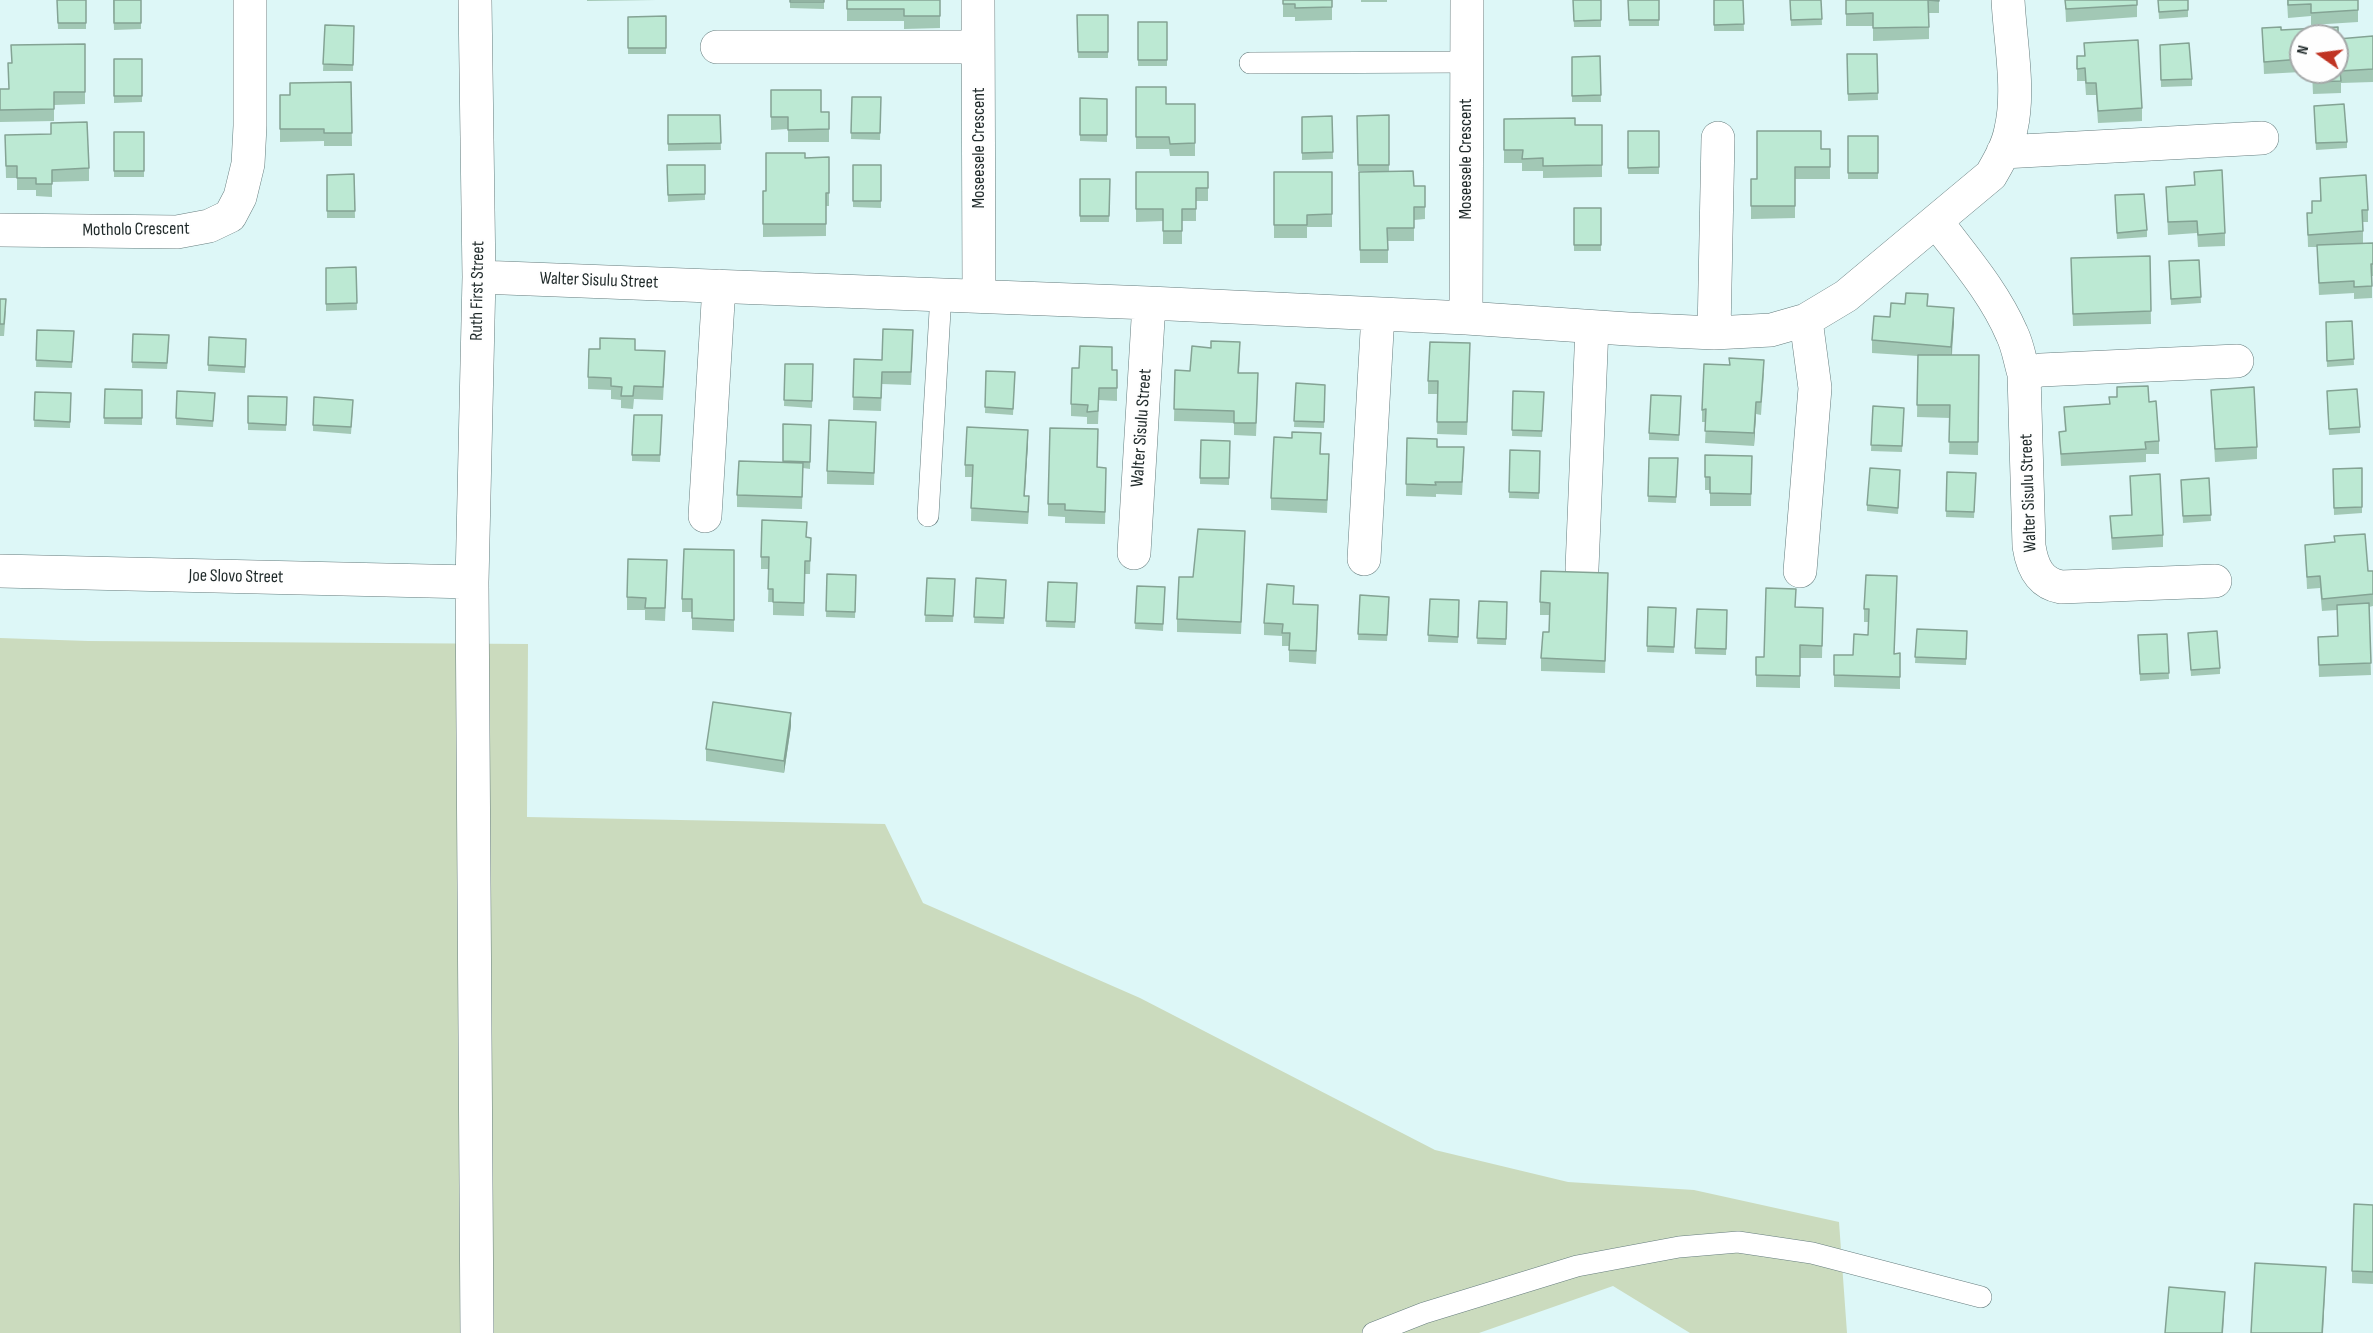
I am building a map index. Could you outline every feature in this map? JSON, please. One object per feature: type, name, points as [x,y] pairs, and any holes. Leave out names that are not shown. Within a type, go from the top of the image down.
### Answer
[{"type":"street","name":"Motholo Crescent","points":[[0,230],[177,232],[209,226],[230,216],[240,197],[248,164],[250,0]]},
{"type":"street","name":"Ruth First Street","points":[[475,0],[479,277],[471,582],[477,1333]]},
{"type":"street","name":"Moseesele Crescent","points":[[978,0],[979,295]]},
{"type":"street","name":"Moseesele Crescent","points":[[1466,318],[1467,0]]},
{"type":"street","name":"Walter Sisulu Street","points":[[479,277],[979,295],[1466,318],[1714,333],[1772,330],[1806,320],[1846,296],[1990,175],[2003,152],[2011,129],[2014,101],[2008,0]]},
{"type":"street","points":[[717,47],[978,47]]},
{"type":"street","points":[[1714,333],[1718,138]]},
{"type":"street","points":[[2003,152],[2262,138]]},
{"type":"street","name":"Walter Sisulu Street","points":[[1936,221],[1995,300],[2013,335],[2024,374],[2029,546],[2031,559],[2041,577],[2050,585],[2061,587],[2215,581]]},
{"type":"street","points":[[705,516],[719,286]]},
{"type":"street","name":"Walter Sisulu Street","points":[[1134,553],[1149,303]]},
{"type":"street","points":[[1364,560],[1378,314]]},
{"type":"street","points":[[1800,571],[1815,387],[1806,320]]},
{"type":"street","points":[[1582,567],[1592,327]]},
{"type":"street","points":[[2024,374],[2041,370],[2237,361]]},
{"type":"street","name":"Joe Slovo Street","points":[[0,571],[471,582]]},
{"type":"lane","points":[[1250,63],[1467,62]]},
{"type":"lane","points":[[928,516],[941,294]]},
{"type":"lane","points":[[1373,1333],[1424,1313],[1576,1266],[1680,1247],[1738,1242],[1812,1254],[1981,1297]]},
{"type":"green space","points":[[0,638],[88,641],[528,644],[527,817],[885,824],[923,903],[1140,998],[1435,1150],[1568,1182],[1694,1190],[1839,1222],[1847,1333],[1690,1333],[1613,1286],[1479,1333],[0,1333]]},
{"type":"building","points":[[57,0],[86,0],[86,23],[58,23]]},
{"type":"building","points":[[114,0],[141,0],[141,23],[114,23]]},
{"type":"building","points":[[790,0],[824,0],[824,2],[790,2]]},
{"type":"building","points":[[847,0],[940,0],[940,16],[904,16],[904,9],[847,9]]},
{"type":"building","points":[[1283,0],[1332,0],[1332,7],[1295,8],[1295,4],[1283,4]]},
{"type":"building","points":[[1573,0],[1601,0],[1601,20],[1574,21]]},
{"type":"building","points":[[1628,0],[1659,0],[1659,20],[1629,20]]},
{"type":"building","points":[[1714,0],[1743,0],[1744,24],[1714,25]]},
{"type":"building","points":[[1790,0],[1821,0],[1822,19],[1791,20]]},
{"type":"building","points":[[1846,0],[1928,0],[1929,27],[1873,28],[1873,13],[1846,14]]},
{"type":"building","points":[[2065,0],[2137,0],[2137,5],[2066,9]]},
{"type":"building","points":[[2158,0],[2188,0],[2188,10],[2159,12]]},
{"type":"building","points":[[2288,0],[2358,0],[2358,10],[2311,13],[2311,4],[2288,5]]},
{"type":"building","points":[[1077,15],[1108,15],[1108,52],[1078,52]]},
{"type":"building","points":[[666,16],[666,48],[628,48],[628,17]]},
{"type":"building","points":[[1138,22],[1167,22],[1167,60],[1138,60]]},
{"type":"building","points":[[325,25],[354,26],[353,65],[323,64]]},
{"type":"building","points":[[2281,27],[2281,30],[2289,30],[2289,60],[2264,62],[2262,28]]},
{"type":"building","points":[[2373,36],[2373,69],[2349,70],[2349,38]]},
{"type":"building","points":[[2138,40],[2142,108],[2098,111],[2096,83],[2086,83],[2085,68],[2077,69],[2077,56],[2085,56],[2084,43]]},
{"type":"building","points":[[2189,43],[2192,79],[2161,80],[2160,45]]},
{"type":"building","points":[[85,44],[85,92],[54,92],[54,109],[0,110],[0,89],[9,89],[8,63],[12,63],[11,45]]},
{"type":"building","points":[[1847,54],[1877,54],[1878,93],[1848,94]]},
{"type":"building","points":[[1600,56],[1601,95],[1572,96],[1572,57]]},
{"type":"building","points":[[114,59],[142,59],[142,96],[114,96]]},
{"type":"building","points":[[351,82],[352,133],[324,133],[324,129],[280,129],[280,95],[290,95],[290,83]]},
{"type":"building","points":[[1136,87],[1166,87],[1166,104],[1195,104],[1195,143],[1170,144],[1169,137],[1136,137]]},
{"type":"building","points":[[771,90],[821,90],[821,112],[829,112],[829,129],[788,130],[788,117],[771,117]]},
{"type":"building","points":[[852,97],[881,97],[880,133],[851,133]]},
{"type":"building","points":[[1080,98],[1107,99],[1107,135],[1080,135]]},
{"type":"building","points":[[2344,104],[2347,142],[2316,143],[2314,106]]},
{"type":"building","points":[[668,115],[720,115],[721,143],[668,144]]},
{"type":"building","points":[[1389,115],[1389,165],[1358,165],[1357,116]]},
{"type":"building","points":[[1332,116],[1333,152],[1302,153],[1302,117]]},
{"type":"building","points":[[1575,118],[1575,125],[1602,125],[1602,165],[1543,166],[1543,158],[1522,159],[1523,150],[1504,150],[1504,119]]},
{"type":"building","points":[[87,122],[89,168],[52,170],[52,184],[36,184],[36,178],[17,178],[17,166],[6,166],[5,135],[51,134],[51,123]]},
{"type":"building","points":[[1628,131],[1659,131],[1659,167],[1628,168]]},
{"type":"building","points":[[1757,131],[1821,131],[1821,149],[1830,149],[1830,167],[1795,167],[1795,206],[1751,206],[1751,179],[1757,179]]},
{"type":"building","points":[[114,132],[144,132],[144,171],[114,171]]},
{"type":"building","points":[[1848,136],[1878,136],[1878,173],[1848,173]]},
{"type":"building","points":[[766,153],[805,153],[805,158],[829,157],[826,224],[763,224]]},
{"type":"building","points":[[667,165],[705,165],[705,194],[668,195]]},
{"type":"building","points":[[853,165],[881,165],[881,201],[853,201]]},
{"type":"building","points":[[2222,170],[2225,233],[2198,235],[2197,221],[2168,222],[2166,187],[2195,185],[2194,172]]},
{"type":"building","points":[[1413,171],[1414,186],[1425,186],[1425,207],[1414,207],[1414,228],[1387,228],[1388,250],[1360,250],[1359,172]]},
{"type":"building","points":[[1136,172],[1208,172],[1208,188],[1196,188],[1196,209],[1182,209],[1182,231],[1163,231],[1163,209],[1136,209]]},
{"type":"building","points":[[1274,172],[1332,172],[1332,214],[1307,215],[1307,225],[1274,225]]},
{"type":"building","points":[[354,174],[355,211],[327,211],[327,175]]},
{"type":"building","points":[[2366,175],[2368,210],[2362,210],[2363,231],[2308,235],[2307,213],[2312,213],[2312,201],[2321,201],[2320,178]]},
{"type":"building","points":[[1080,179],[1110,179],[1109,216],[1080,216]]},
{"type":"building","points":[[2144,194],[2147,230],[2117,233],[2115,195]]},
{"type":"building","points":[[1574,208],[1601,208],[1601,245],[1574,245]]},
{"type":"building","points":[[2373,243],[2372,286],[2354,287],[2354,281],[2319,283],[2317,245]]},
{"type":"building","points":[[2150,256],[2151,311],[2073,314],[2071,258]]},
{"type":"building","points":[[2199,260],[2201,297],[2171,299],[2169,261]]},
{"type":"building","points":[[356,267],[357,303],[326,304],[326,268]]},
{"type":"building","points":[[1906,293],[1928,294],[1927,306],[1954,308],[1951,347],[1872,340],[1874,316],[1890,317],[1891,303],[1905,304]]},
{"type":"building","points":[[0,299],[6,299],[4,324],[0,324]]},
{"type":"building","points":[[2352,321],[2354,359],[2327,361],[2326,322]]},
{"type":"building","points":[[883,329],[913,330],[911,372],[882,372],[881,398],[853,397],[854,359],[882,360]]},
{"type":"building","points":[[37,330],[74,331],[72,362],[36,360]]},
{"type":"building","points":[[133,334],[169,335],[167,363],[132,362]]},
{"type":"building","points":[[209,337],[246,339],[245,367],[208,365]]},
{"type":"building","points":[[600,338],[635,339],[635,350],[665,351],[663,387],[634,386],[633,396],[621,396],[622,387],[611,386],[611,378],[588,377],[589,349],[600,349]]},
{"type":"building","points":[[1211,341],[1240,342],[1238,373],[1258,373],[1256,423],[1234,423],[1234,411],[1174,409],[1175,370],[1190,371],[1192,346],[1211,348]]},
{"type":"building","points":[[1430,342],[1470,343],[1467,422],[1437,422],[1438,381],[1428,381]]},
{"type":"building","points":[[1080,346],[1112,347],[1112,370],[1117,370],[1117,388],[1099,388],[1098,411],[1087,412],[1088,405],[1071,404],[1072,368],[1079,368]]},
{"type":"building","points":[[1918,355],[1979,355],[1978,442],[1949,442],[1950,405],[1917,405]]},
{"type":"building","points":[[1729,358],[1764,360],[1761,402],[1756,402],[1754,433],[1705,431],[1706,409],[1702,410],[1704,364],[1730,365]]},
{"type":"building","points":[[785,364],[813,364],[812,401],[784,400]]},
{"type":"building","points":[[986,371],[1015,372],[1013,409],[985,407]]},
{"type":"building","points":[[1296,383],[1325,385],[1324,422],[1294,421]]},
{"type":"building","points":[[2148,386],[2149,402],[2156,401],[2159,441],[2145,442],[2146,449],[2061,454],[2059,432],[2066,431],[2064,407],[2110,404],[2109,397],[2117,397],[2117,387]]},
{"type":"building","points":[[2254,387],[2257,447],[2215,449],[2211,390]]},
{"type":"building","points":[[105,389],[142,390],[142,418],[104,418]]},
{"type":"building","points":[[2357,389],[2360,427],[2329,429],[2327,391]]},
{"type":"building","points":[[177,391],[215,393],[213,421],[176,418]]},
{"type":"building","points":[[1513,391],[1544,392],[1542,431],[1512,430]]},
{"type":"building","points":[[35,392],[71,393],[70,422],[34,420]]},
{"type":"building","points":[[1651,395],[1681,396],[1679,435],[1649,433]]},
{"type":"building","points":[[248,396],[287,397],[286,425],[248,423]]},
{"type":"building","points":[[314,397],[353,400],[351,427],[313,425]]},
{"type":"building","points":[[1873,406],[1904,408],[1902,446],[1871,445]]},
{"type":"building","points":[[634,415],[662,415],[660,455],[632,455]]},
{"type":"building","points":[[829,420],[876,422],[874,473],[827,471]]},
{"type":"building","points":[[783,424],[811,425],[810,462],[783,461]]},
{"type":"building","points":[[967,427],[1028,430],[1024,496],[1029,496],[1028,512],[971,508],[973,465],[965,465]]},
{"type":"building","points":[[1050,428],[1098,429],[1097,467],[1106,468],[1105,512],[1065,510],[1065,504],[1048,504]]},
{"type":"building","points":[[1292,432],[1321,433],[1320,454],[1329,454],[1327,500],[1271,498],[1274,437],[1292,438]]},
{"type":"building","points":[[1407,438],[1437,439],[1437,447],[1464,447],[1462,482],[1435,482],[1436,485],[1406,484]]},
{"type":"building","points":[[1201,440],[1230,441],[1229,478],[1200,478]]},
{"type":"building","points":[[1510,450],[1540,451],[1539,493],[1509,492]]},
{"type":"building","points":[[1705,455],[1752,456],[1751,494],[1710,493],[1710,477],[1705,477]]},
{"type":"building","points":[[1649,458],[1678,458],[1676,497],[1648,496]]},
{"type":"building","points":[[739,461],[803,463],[802,497],[737,495]]},
{"type":"building","points":[[1870,468],[1900,470],[1898,508],[1867,505]]},
{"type":"building","points":[[2362,468],[2362,507],[2334,508],[2333,469]]},
{"type":"building","points":[[1947,472],[1976,473],[1974,512],[1946,511]]},
{"type":"building","points":[[2160,474],[2163,535],[2112,538],[2110,516],[2132,515],[2130,476]]},
{"type":"building","points":[[2209,478],[2211,515],[2183,516],[2181,480]]},
{"type":"building","points":[[762,520],[807,522],[806,537],[811,538],[810,561],[805,561],[804,603],[773,602],[773,589],[768,589],[769,557],[761,557]]},
{"type":"building","points":[[1198,529],[1245,531],[1241,622],[1177,619],[1179,577],[1193,577]]},
{"type":"building","points":[[2365,534],[2368,571],[2373,571],[2373,594],[2322,599],[2320,576],[2307,577],[2305,545],[2335,542],[2334,536]]},
{"type":"building","points":[[684,549],[734,550],[734,620],[692,618],[692,599],[682,599]]},
{"type":"building","points":[[628,559],[667,560],[665,608],[645,608],[646,598],[627,597]]},
{"type":"building","points":[[1541,571],[1608,573],[1605,661],[1541,658],[1543,632],[1549,632],[1550,603],[1540,602]]},
{"type":"building","points":[[827,574],[856,575],[855,612],[826,611]]},
{"type":"building","points":[[1866,575],[1897,576],[1894,654],[1900,653],[1900,677],[1834,675],[1834,655],[1853,655],[1854,634],[1868,635],[1869,609],[1864,609]]},
{"type":"building","points":[[927,578],[955,579],[953,616],[925,615]]},
{"type":"building","points":[[976,578],[1006,580],[1004,618],[974,617]]},
{"type":"building","points":[[1048,582],[1077,583],[1075,622],[1046,621]]},
{"type":"building","points":[[1267,584],[1294,586],[1293,604],[1318,605],[1316,651],[1289,650],[1290,633],[1282,633],[1283,624],[1264,623]]},
{"type":"building","points":[[1137,586],[1165,587],[1163,624],[1135,623]]},
{"type":"building","points":[[1766,588],[1796,589],[1795,607],[1823,608],[1822,646],[1800,645],[1800,676],[1756,675],[1756,657],[1764,657]]},
{"type":"building","points":[[1360,595],[1389,597],[1387,635],[1358,634]]},
{"type":"building","points":[[1430,599],[1459,600],[1458,637],[1428,635]]},
{"type":"building","points":[[1479,601],[1507,602],[1506,639],[1477,638]]},
{"type":"building","points":[[2369,603],[2371,663],[2319,665],[2318,637],[2338,636],[2337,605]]},
{"type":"building","points":[[1648,607],[1676,608],[1674,647],[1647,646]]},
{"type":"building","points":[[1697,609],[1727,610],[1726,649],[1695,648]]},
{"type":"building","points":[[1917,629],[1967,631],[1966,659],[1915,657]]},
{"type":"building","points":[[2217,631],[2220,668],[2191,670],[2188,633]]},
{"type":"building","points":[[2167,634],[2169,673],[2140,674],[2138,635]]},
{"type":"building","points":[[713,702],[791,713],[784,761],[706,749]]},
{"type":"building","points":[[2354,1204],[2373,1205],[2373,1272],[2352,1271]]},
{"type":"building","points":[[2255,1263],[2326,1267],[2322,1333],[2251,1333]]},
{"type":"building","points":[[2169,1287],[2225,1292],[2222,1333],[2165,1333]]}]
